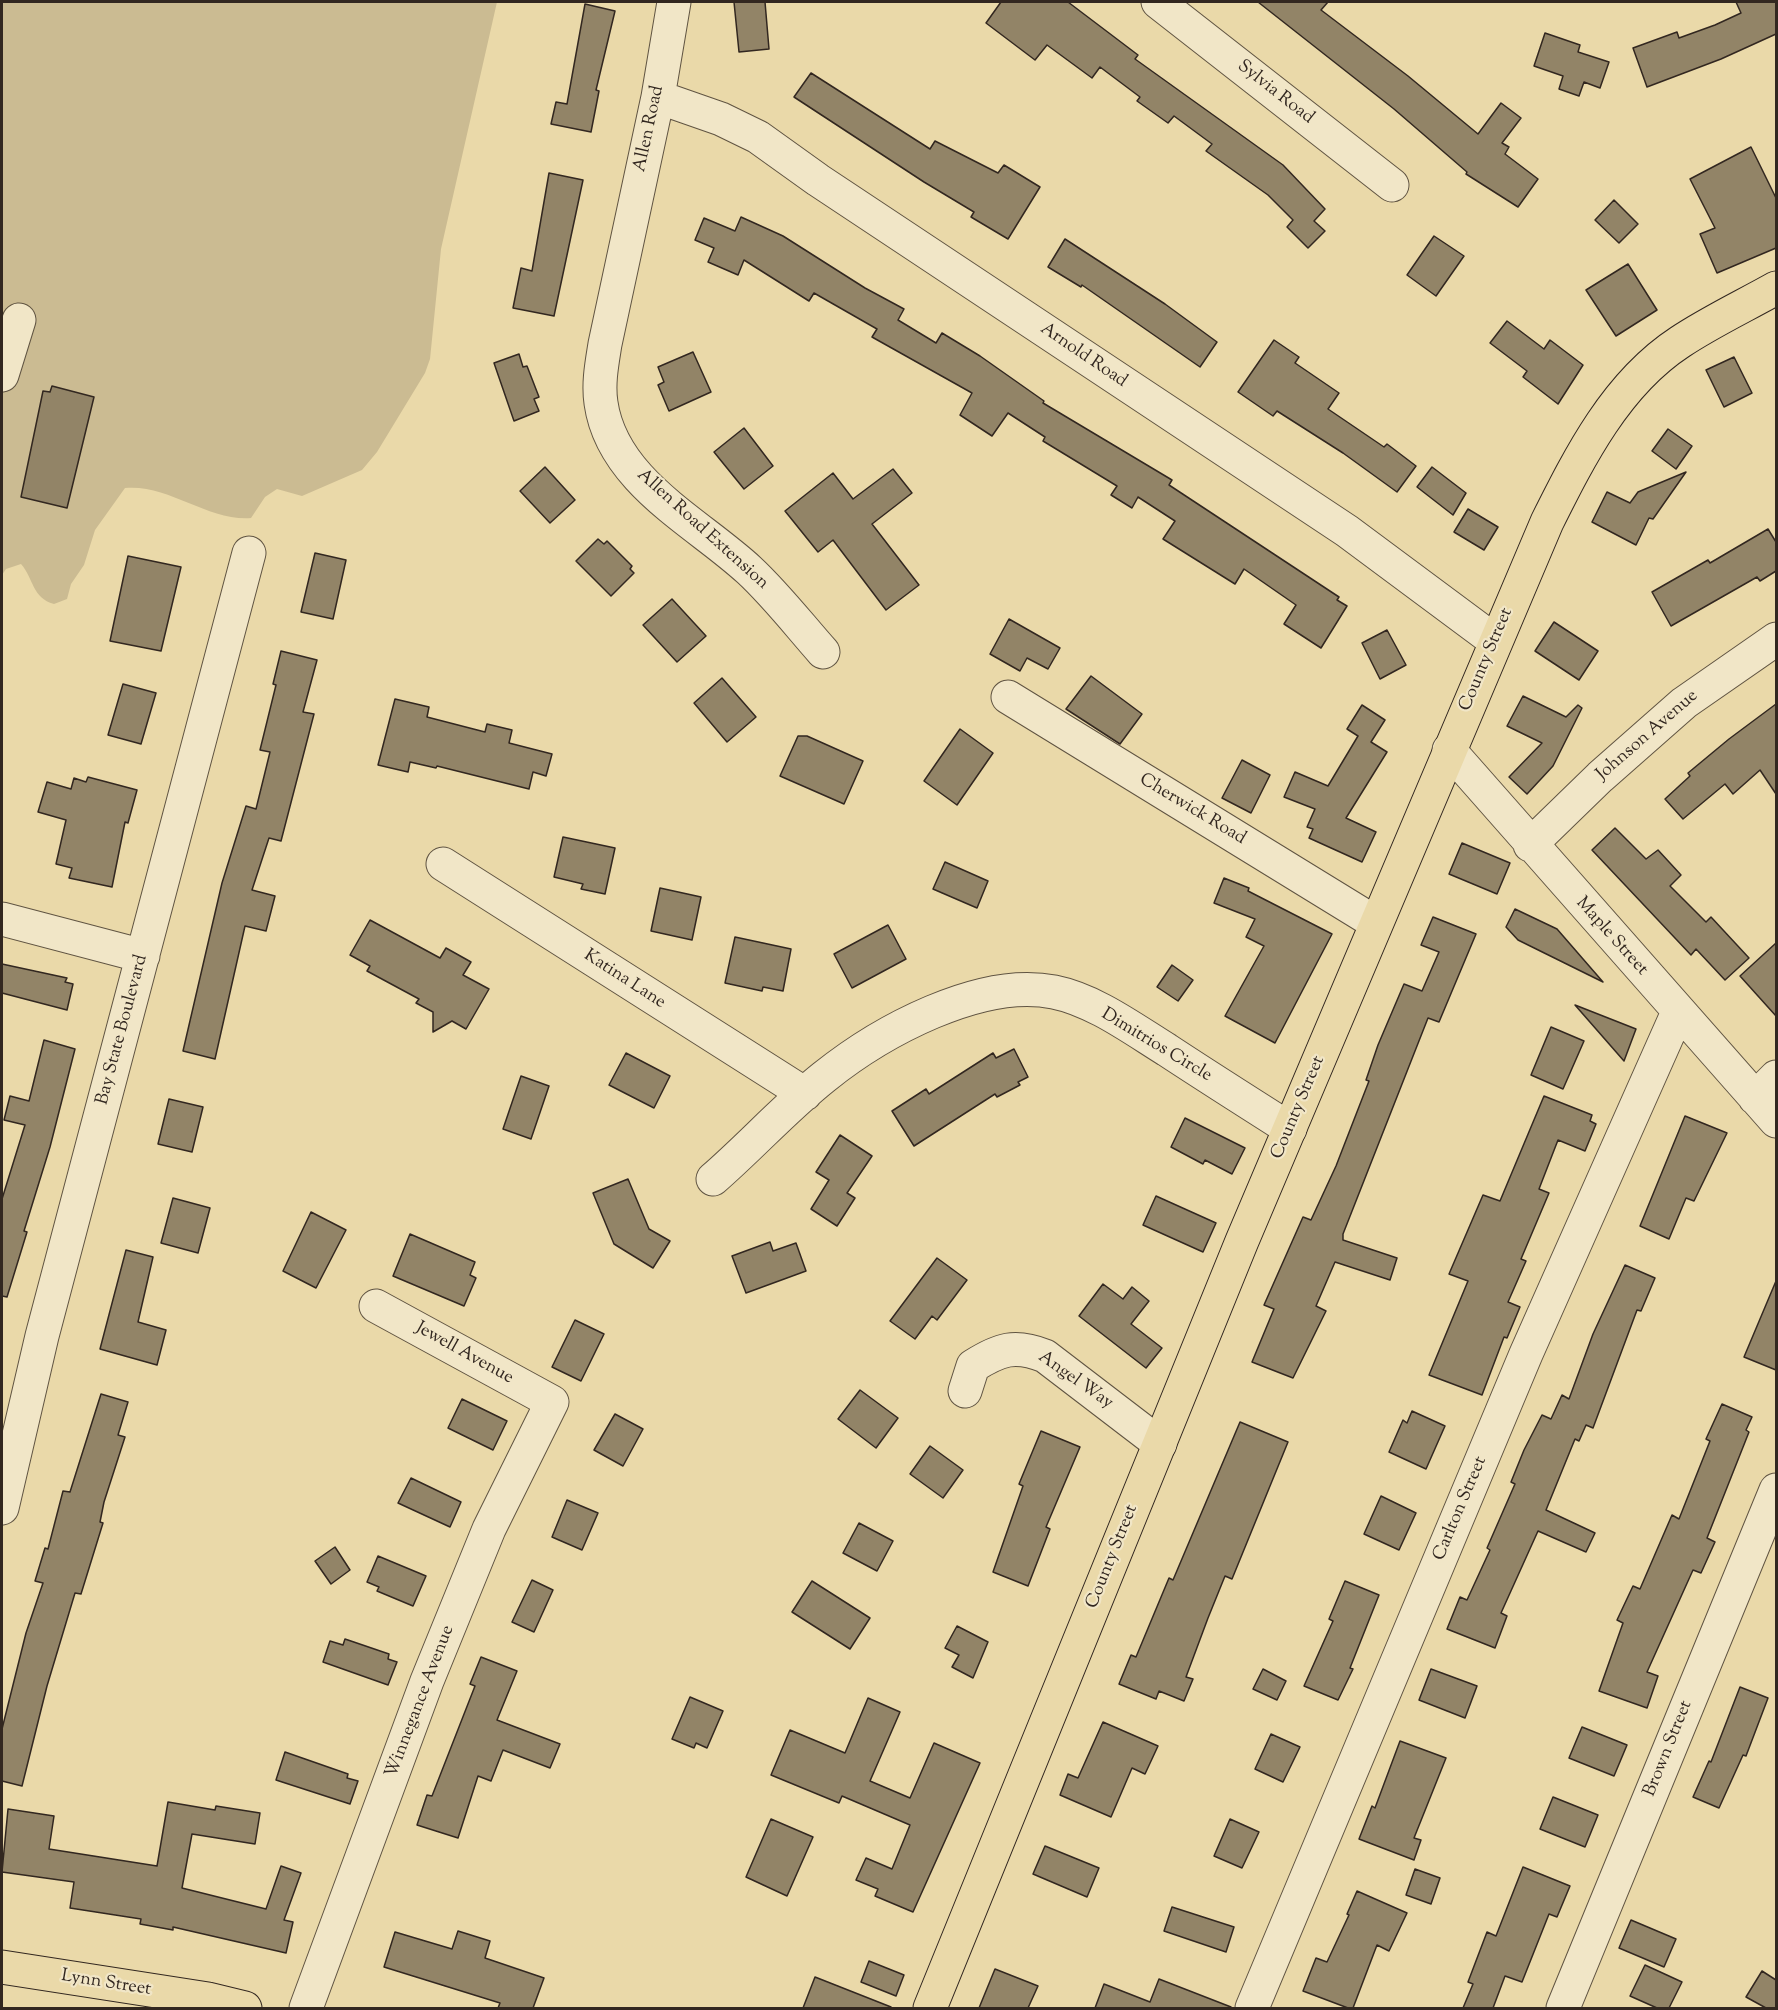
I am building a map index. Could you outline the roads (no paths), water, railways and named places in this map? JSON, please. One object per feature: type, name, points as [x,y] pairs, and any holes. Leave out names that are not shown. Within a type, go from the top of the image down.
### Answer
[{"type":"main road","name":"County Street","points":[[930,2008],[1376,923],[1495,641],[1569,478],[1624,392],[1679,343],[1776,288]]},
{"type":"main road","name":"Lynn Street","points":[[2,1968],[208,1999],[245,2008]]},
{"type":"street","name":"Allen Road","points":[[623,256],[658,97],[674,2]]},
{"type":"street","name":"Sylvia Road","points":[[1158,2],[1392,185]]},
{"type":"street","name":"Arnold Road","points":[[658,97],[721,119],[758,137],[818,180],[1347,531],[1495,641]]},
{"type":"street","name":"Allen Road Extension","points":[[623,256],[600,374],[601,403],[607,428],[617,450],[648,486],[750,571],[823,652]]},
{"type":"street","points":[[2,375],[19,320]]},
{"type":"street","name":"Bay State Boulevard","points":[[2,1508],[42,1336],[249,553]]},
{"type":"street","name":"Johnson Avenue","points":[[1530,845],[1600,777],[1684,702],[1776,639]]},
{"type":"street","name":"Cherwick Road","points":[[1008,697],[1376,923]]},
{"type":"street","name":"Maple Street","points":[[1449,750],[1678,1012],[1769,1099]]},
{"type":"street","name":"Katina Lane","points":[[443,864],[806,1094]]},
{"type":"street","points":[[2,919],[142,956]]},
{"type":"street","name":"Dimitrios Circle","points":[[713,1179],[824,1077],[864,1049],[932,1012],[993,994],[1022,991],[1054,992],[1123,1022],[1290,1129]]},
{"type":"street","name":"Carlton Street","points":[[1252,2008],[1522,1365],[1678,1012]]},
{"type":"street","name":"Jewell Avenue","points":[[376,1306],[552,1402]]},
{"type":"street","name":"Angel Way","points":[[965,1391],[973,1366],[989,1356],[1010,1349],[1025,1348],[1044,1356],[1160,1444]]},
{"type":"street","name":"Winnegance Avenue","points":[[306,2008],[401,1750],[489,1528],[552,1402]]},
{"type":"street","name":"Brown Street","points":[[1563,2008],[1776,1490]]}]
